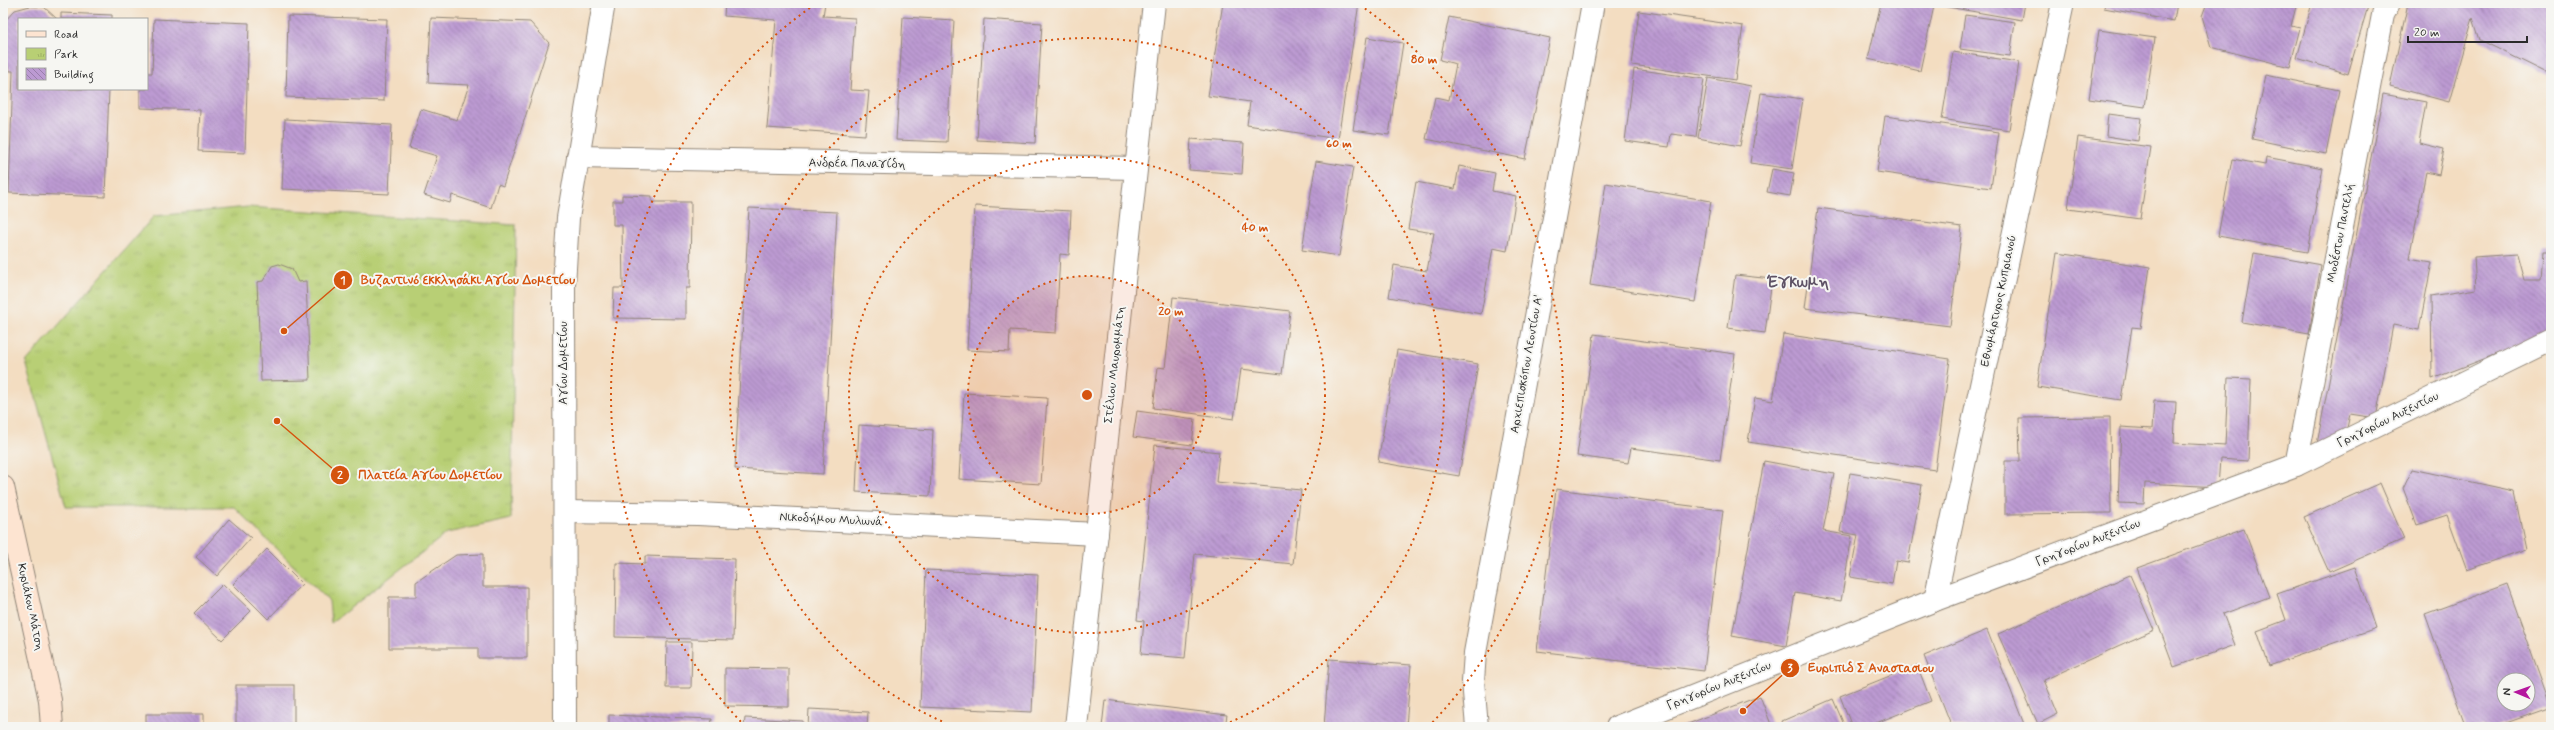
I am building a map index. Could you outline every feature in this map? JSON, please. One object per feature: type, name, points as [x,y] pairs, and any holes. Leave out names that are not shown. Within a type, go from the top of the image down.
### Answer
[{"type":"main road","name":"Κυριάκου Μάτση","points":[[3,487],[50,700],[52,727]]},
{"type":"street","name":"Αγίου Δομετίου","points":[[565,727],[564,285],[568,218],[604,3]]},
{"type":"street","name":"Στέλιου Μαυρομμάτη","points":[[1076,727],[1154,3]]},
{"type":"street","name":"Αρχιεπισκόπου Λεοντίου Α'","points":[[1477,727],[1473,681],[1475,653],[1593,3]]},
{"type":"street","name":"Εθνομάρτυρος Κυπριανού","points":[[1935,600],[2063,3]]},
{"type":"street","name":"Μοδέστου Παντελή","points":[[2296,465],[2383,15],[2389,3]]},
{"type":"street","name":"Ανδρέα Παναγίδη","points":[[578,157],[1136,168]]},
{"type":"street","name":"Γρηγορίου Αυξεντίου","points":[[1617,727],[1935,600],[2296,465],[2551,340]]},
{"type":"street","name":"Νικοδήμου Μυλωνά","points":[[565,512],[698,514],[1097,534]]},
{"type":"green space","points":[[248,207],[516,225],[511,519],[447,533],[331,623],[329,601],[234,507],[66,507],[26,362],[154,216]]},
{"type":"building","points":[[725,3],[825,3],[823,16],[855,18],[850,90],[869,91],[865,135],[767,128],[776,20],[724,16]]},
{"type":"building","points":[[1223,3],[1359,3],[1338,139],[1247,125],[1250,102],[1208,96]]},
{"type":"building","points":[[1881,3],[1921,3],[1934,6],[1920,71],[1868,59]]},
{"type":"building","points":[[1943,3],[2025,3],[2022,20],[1942,6]]},
{"type":"building","points":[[2105,3],[2177,3],[2174,21],[2104,8]]},
{"type":"building","points":[[2207,3],[2297,3],[2291,26],[2300,28],[2290,67],[2211,47],[2202,16]]},
{"type":"building","points":[[2312,3],[2369,3],[2348,74],[2297,58]]},
{"type":"building","points":[[2408,3],[2551,3],[2551,75],[2480,40],[2473,18],[2449,102],[2390,86]]},
{"type":"building","points":[[30,6],[44,7],[56,18],[18,18],[18,90],[109,90],[105,197],[9,193],[13,71],[10,71],[3,55],[3,23],[15,10]]},
{"type":"building","points":[[1639,11],[1743,26],[1735,80],[1632,65]]},
{"type":"building","points":[[61,13],[112,15],[112,18],[61,18]]},
{"type":"building","points":[[1965,15],[2015,22],[2010,56],[1960,49]]},
{"type":"building","points":[[288,16],[387,19],[384,101],[286,97]]},
{"type":"building","points":[[903,17],[954,20],[947,142],[896,140]]},
{"type":"building","points":[[1449,17],[1550,38],[1525,159],[1426,139],[1435,97],[1449,100],[1456,64],[1440,60]]},
{"type":"building","points":[[431,18],[530,22],[549,43],[503,186],[498,184],[491,208],[452,195],[450,203],[424,195],[437,156],[409,148],[421,109],[457,120],[469,85],[428,83]]},
{"type":"building","points":[[154,19],[249,23],[245,153],[198,151],[200,110],[140,108],[140,90],[148,90],[148,73],[152,73]]},
{"type":"building","points":[[984,19],[1042,23],[1035,143],[977,140]]},
{"type":"building","points":[[2099,30],[2155,38],[2145,107],[2089,99]]},
{"type":"building","points":[[1367,37],[1403,43],[1389,135],[1353,130]]},
{"type":"building","points":[[1953,52],[2019,62],[2009,130],[1942,119]]},
{"type":"building","points":[[1634,69],[1704,79],[1696,137],[1671,134],[1669,147],[1625,141]]},
{"type":"building","points":[[2266,75],[2339,90],[2326,154],[2252,139]]},
{"type":"building","points":[[1708,78],[1751,86],[1740,146],[1698,138]]},
{"type":"building","points":[[1761,93],[1803,99],[1792,169],[1750,163]]},
{"type":"building","points":[[2383,94],[2426,102],[2419,143],[2444,149],[2439,175],[2426,172],[2409,258],[2432,262],[2419,330],[2393,325],[2376,418],[2350,414],[2346,433],[2317,444]]},
{"type":"building","points":[[2108,114],[2141,118],[2138,141],[2106,136]]},
{"type":"building","points":[[1885,116],[1999,132],[1991,188],[1877,172]]},
{"type":"building","points":[[285,119],[392,125],[389,194],[282,189]]},
{"type":"building","points":[[2078,137],[2151,147],[2140,219],[2068,209]]},
{"type":"building","points":[[1191,139],[1244,143],[1242,174],[1189,170]]},
{"type":"building","points":[[2266,157],[2323,168],[2307,252],[2218,236],[2232,159],[2265,165]]},
{"type":"building","points":[[1316,161],[1353,167],[1339,256],[1302,250]]},
{"type":"building","points":[[1459,166],[1495,173],[1492,191],[1516,196],[1507,251],[1493,248],[1481,314],[1389,297],[1394,265],[1427,271],[1434,233],[1408,229],[1416,182],[1455,189]]},
{"type":"building","points":[[1772,169],[1794,173],[1790,196],[1767,192]]},
{"type":"building","points":[[1606,183],[1711,201],[1695,302],[1590,285]]},
{"type":"building","points":[[622,195],[652,196],[652,202],[691,202],[690,288],[686,288],[686,319],[613,318],[614,288],[623,288],[622,225],[613,225],[613,201],[622,201]]},
{"type":"building","points":[[975,206],[1071,211],[1069,255],[1060,254],[1056,333],[1010,330],[1009,352],[967,350]]},
{"type":"building","points":[[749,208],[837,212],[823,474],[735,469]]},
{"type":"building","points":[[1818,208],[1962,227],[1950,326],[1805,308]]},
{"type":"building","points":[[2543,252],[2551,252],[2551,333],[2432,379],[2431,296],[2476,289],[2474,257],[2517,254],[2524,280],[2541,280]]},
{"type":"building","points":[[2057,253],[2150,267],[2141,328],[2132,327],[2121,400],[2037,387]]},
{"type":"building","points":[[2254,253],[2321,265],[2309,334],[2242,322]]},
{"type":"building","points":[[279,264],[292,269],[298,282],[306,281],[310,380],[261,381],[257,282],[263,281],[272,266]]},
{"type":"building","points":[[1735,275],[1772,279],[1765,333],[1728,328]]},
{"type":"building","points":[[1173,297],[1290,311],[1282,374],[1241,369],[1234,419],[1153,408],[1158,367],[1165,368]]},
{"type":"building","points":[[1594,334],[1735,354],[1720,460],[1631,448],[1628,463],[1577,456]]},
{"type":"building","points":[[1783,334],[1950,359],[1935,470],[1748,442],[1755,398],[1773,401]]},
{"type":"building","points":[[1397,350],[1478,364],[1459,476],[1378,462]]},
{"type":"building","points":[[2228,378],[2251,379],[2248,461],[2220,459],[2218,487],[2145,483],[2144,504],[2118,503],[2121,427],[2152,429],[2154,401],[2176,402],[2174,443],[2225,446]]},
{"type":"building","points":[[964,393],[1047,398],[1041,484],[959,479]]},
{"type":"building","points":[[1137,411],[1195,419],[1192,445],[1133,437]]},
{"type":"building","points":[[2110,417],[2111,513],[2005,514],[2005,461],[2020,461],[2019,418]]},
{"type":"building","points":[[859,425],[933,430],[930,496],[856,492]]},
{"type":"building","points":[[1155,445],[1219,452],[1216,482],[1301,490],[1293,564],[1195,554],[1185,658],[1141,654],[1144,621],[1137,620]]},
{"type":"building","points":[[1764,461],[1834,474],[1823,531],[1852,536],[1841,601],[1795,593],[1786,646],[1732,636]]},
{"type":"building","points":[[2412,469],[2514,491],[2526,549],[2467,570],[2447,515],[2417,525],[2403,488]]},
{"type":"building","points":[[1850,473],[1922,485],[1908,563],[1896,561],[1892,584],[1850,577],[1858,535],[1840,532]]},
{"type":"building","points":[[2380,483],[2404,539],[2329,572],[2304,517]]},
{"type":"building","points":[[1556,489],[1723,510],[1704,671],[1537,651]]},
{"type":"building","points":[[229,519],[251,538],[217,576],[196,557]]},
{"type":"building","points":[[2244,529],[2269,597],[2223,614],[2235,645],[2174,667],[2137,568]]},
{"type":"building","points":[[267,549],[302,584],[268,619],[233,584]]},
{"type":"building","points":[[483,554],[483,587],[527,587],[527,658],[478,658],[478,648],[389,648],[389,597],[416,597],[416,582],[456,555]]},
{"type":"building","points":[[645,556],[735,559],[733,640],[615,637],[616,563],[645,564]]},
{"type":"building","points":[[2355,567],[2376,628],[2269,666],[2257,631],[2286,620],[2277,594]]},
{"type":"building","points":[[926,570],[1038,575],[1032,712],[920,707]]},
{"type":"building","points":[[2130,575],[2154,630],[2044,680],[2058,714],[2038,724],[1998,634]]},
{"type":"building","points":[[223,584],[251,611],[222,640],[194,613]]},
{"type":"building","points":[[2507,584],[2551,707],[2495,727],[2466,727],[2425,614]]},
{"type":"building","points":[[1987,630],[2024,724],[2017,727],[1952,727],[1924,656]]},
{"type":"building","points":[[667,642],[692,642],[691,688],[666,688]]},
{"type":"building","points":[[1329,659],[1411,665],[1406,727],[1324,727]]},
{"type":"building","points":[[1917,665],[1931,701],[1866,727],[1852,727],[1840,696]]},
{"type":"building","points":[[725,668],[789,669],[789,707],[725,706]]},
{"type":"building","points":[[236,685],[294,685],[294,727],[236,727]]},
{"type":"building","points":[[1760,696],[1772,727],[1680,727]]},
{"type":"building","points":[[1833,699],[1845,727],[1784,727],[1782,721]]},
{"type":"building","points":[[1105,700],[1227,715],[1225,727],[1102,727]]},
{"type":"building","points":[[809,709],[868,712],[867,727],[808,727]]},
{"type":"building","points":[[146,714],[204,714],[204,727],[146,727]]},
{"type":"building","points":[[609,715],[712,719],[711,727],[609,727]]},
{"type":"building","points":[[745,718],[803,721],[803,727],[744,727]]},
{"type":"place","name":"Βυζαντινό εκκλησάκι Αγίου Δομετίου","points":[[284,331]]},
{"type":"place","name":"Πλατεία Αγίου Δομετίου","points":[[277,421]]},
{"type":"place","name":"Ευριπιδ Σ Αναστασιου","points":[[1743,711]]},
{"type":"district","name":"Έγκωμη","points":[[1798,282]]}]
